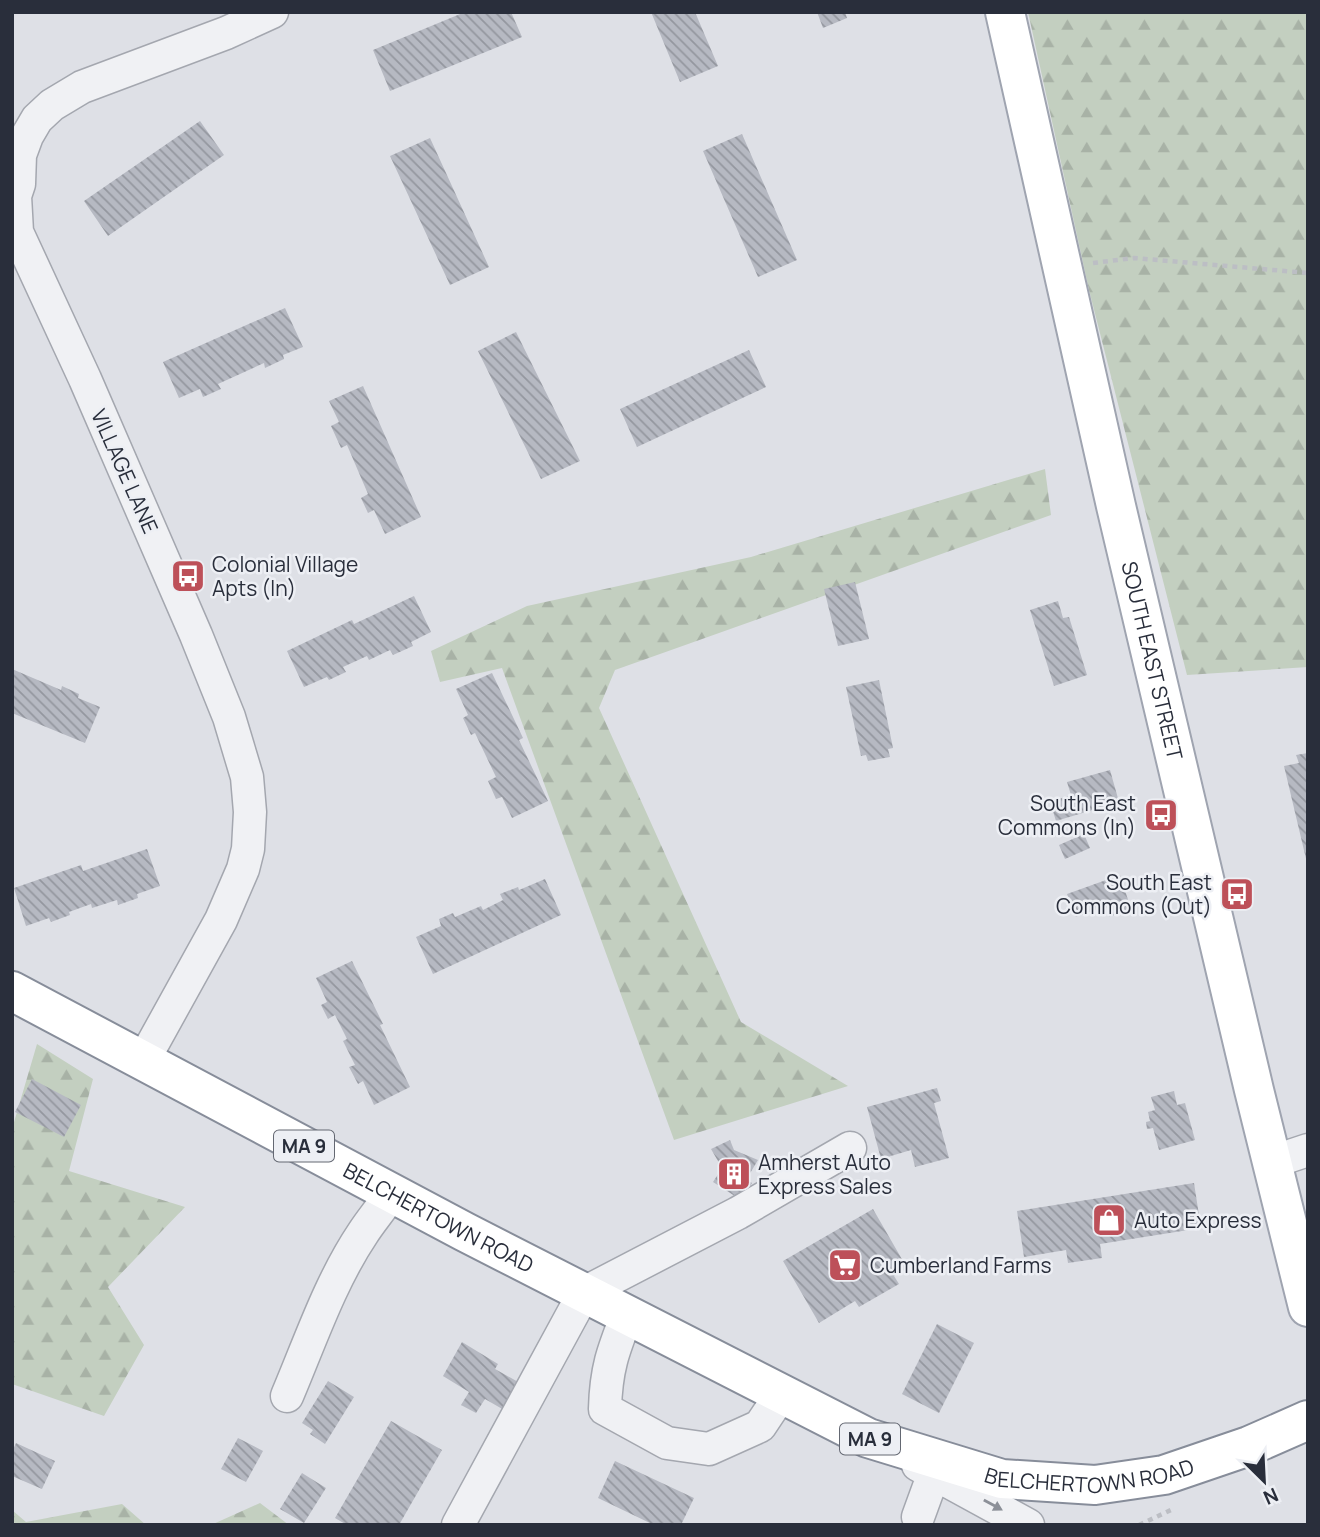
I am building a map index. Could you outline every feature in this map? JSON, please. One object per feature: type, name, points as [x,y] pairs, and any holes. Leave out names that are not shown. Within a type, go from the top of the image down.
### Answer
[{"type":"main road","name":"SOUTH EAST STREET","points":[[1005,12],[1116,506],[1308,1307]]},
{"type":"main road","name":"BELCHERTOWN ROAD","points":[[12,991],[584,1293],[868,1438],[1002,1479],[1095,1485],[1164,1475],[1249,1446],[1308,1420]]},
{"type":"street","name":"VILLAGE LANE","points":[[143,1060],[215,932],[243,869],[248,849],[250,812],[247,777],[229,717],[196,635],[85,379],[17,232],[15,196],[19,184],[20,155],[37,118],[52,105],[82,87],[226,33],[272,12]]},
{"type":"street","points":[[458,1525],[584,1293],[738,1213],[850,1148]]},
{"type":"street","points":[[1272,1162],[1308,1150]]},
{"type":"street","points":[[287,1396],[333,1289],[363,1233],[391,1192]]},
{"type":"street","points":[[627,1315],[612,1352],[606,1376],[605,1409],[667,1443],[709,1449],[760,1426],[782,1394]]},
{"type":"street","name":"BELCHERTOWN ROAD","points":[[868,1438],[1028,1525]]},
{"type":"street","points":[[919,1517],[934,1474]]},
{"type":"path","points":[[1063,267],[1134,258],[1308,273]]},
{"type":"path","points":[[1139,1525],[1177,1507]]},
{"type":"green space","points":[[1028,12],[1308,12],[1308,667],[1187,675],[1089,290]]},
{"type":"green space","points":[[1045,469],[1051,515],[615,670],[599,708],[741,1022],[848,1086],[674,1140],[502,668],[440,682],[431,651],[527,606],[751,557]]},
{"type":"green space","points":[[37,1044],[93,1079],[69,1171],[185,1207],[108,1287],[144,1345],[104,1416],[12,1384],[12,1129]]},
{"type":"green space","points":[[260,1503],[289,1525],[211,1525]]},
{"type":"green space","points":[[122,1504],[146,1525],[12,1525],[12,1510],[26,1522]]},
{"type":"building","points":[[465,12],[511,12],[522,37],[390,91],[373,50]]},
{"type":"building","points":[[651,12],[695,12],[718,66],[680,82]]},
{"type":"building","points":[[817,12],[845,12],[847,18],[823,28]]},
{"type":"building","points":[[200,121],[224,155],[108,236],[84,201]]},
{"type":"building","points":[[742,134],[797,260],[758,277],[703,151]]},
{"type":"building","points":[[430,138],[489,267],[450,285],[390,156]]},
{"type":"building","points":[[285,308],[303,347],[283,355],[284,359],[265,368],[264,363],[218,384],[221,389],[203,397],[200,389],[179,398],[163,362]]},
{"type":"building","points":[[516,332],[580,461],[541,479],[478,351]]},
{"type":"building","points":[[749,350],[766,387],[637,447],[620,409]]},
{"type":"building","points":[[363,386],[421,517],[385,534],[374,510],[368,513],[361,498],[368,494],[347,445],[341,448],[331,426],[339,422],[329,401]]},
{"type":"building","points":[[855,582],[869,639],[838,646],[824,589]]},
{"type":"building","points":[[414,596],[431,632],[411,642],[413,646],[393,655],[390,650],[369,660],[367,656],[343,667],[346,672],[304,687],[287,651],[352,620],[354,624]]},
{"type":"building","points":[[1058,601],[1063,618],[1069,617],[1087,675],[1054,686],[1030,610]]},
{"type":"building","points":[[12,669],[61,690],[62,686],[79,694],[78,698],[100,707],[85,743],[12,713]]},
{"type":"building","points":[[492,673],[523,738],[519,740],[548,801],[512,818],[502,797],[496,799],[488,781],[496,777],[475,733],[471,735],[463,718],[468,715],[456,689]]},
{"type":"building","points":[[879,680],[893,748],[888,749],[890,757],[868,761],[866,755],[861,756],[846,687]]},
{"type":"building","points":[[1308,753],[1307,863],[1284,766],[1299,763],[1296,755]]},
{"type":"building","points":[[1110,770],[1119,802],[1056,821],[1050,802],[1071,795],[1067,782]]},
{"type":"building","points":[[1084,834],[1090,848],[1065,859],[1059,845]]},
{"type":"building","points":[[147,849],[160,886],[137,894],[138,898],[118,905],[117,900],[92,908],[91,904],[51,922],[49,918],[26,926],[14,888],[81,865],[83,871]]},
{"type":"building","points":[[1120,875],[1131,909],[1109,917],[1106,906],[1076,917],[1067,894]]},
{"type":"building","points":[[545,879],[561,915],[433,974],[416,937],[441,926],[439,919],[453,913],[455,917],[481,906],[483,910],[503,900],[500,894],[518,887],[519,890]]},
{"type":"building","points":[[352,961],[410,1087],[374,1105],[363,1081],[358,1084],[349,1067],[355,1065],[343,1041],[347,1039],[335,1015],[328,1019],[321,1005],[327,1002],[316,978]]},
{"type":"building","points":[[32,1079],[81,1105],[64,1137],[15,1112]]},
{"type":"building","points":[[937,1088],[941,1101],[934,1103],[949,1158],[915,1167],[911,1150],[881,1159],[867,1107]]},
{"type":"building","points":[[1174,1091],[1177,1105],[1185,1103],[1195,1140],[1159,1150],[1153,1128],[1147,1129],[1146,1122],[1150,1121],[1148,1112],[1155,1110],[1151,1097]]},
{"type":"building","name":"Amherst Auto Express Sales","points":[[730,1140],[734,1150],[758,1160],[746,1180],[752,1183],[741,1200],[713,1182],[722,1168],[711,1149]]},
{"type":"building","name":"Auto Express","points":[[1194,1183],[1201,1228],[1100,1244],[1102,1258],[1068,1263],[1066,1250],[1024,1257],[1017,1211]]},
{"type":"building","name":"Cumberland Farms","points":[[873,1209],[907,1268],[894,1276],[899,1284],[859,1307],[855,1301],[819,1323],[783,1261]]},
{"type":"building","points":[[937,1324],[974,1343],[939,1413],[902,1394]]},
{"type":"building","points":[[462,1342],[498,1364],[495,1369],[520,1383],[504,1410],[485,1399],[476,1413],[461,1405],[469,1392],[443,1376]]},
{"type":"building","points":[[328,1381],[354,1397],[325,1444],[310,1434],[313,1430],[302,1423]]},
{"type":"building","points":[[391,1421],[442,1450],[399,1525],[347,1525],[335,1518]]},
{"type":"building","points":[[238,1438],[263,1451],[246,1482],[221,1469]]},
{"type":"building","points":[[16,1443],[55,1461],[42,1489],[12,1476],[12,1452]]},
{"type":"building","points":[[615,1461],[694,1498],[681,1525],[654,1525],[598,1498]]},
{"type":"building","points":[[302,1473],[326,1488],[304,1523],[280,1509]]},
{"type":"place","name":"Colonial Village Apts (In)","points":[[188,576]]},
{"type":"place","name":"South East Commons (In)","points":[[1161,815]]},
{"type":"place","name":"South East Commons (Out)","points":[[1237,894]]},
{"type":"place","name":"Amherst Auto Express Sales","points":[[734,1174]]},
{"type":"place","name":"Auto Express","points":[[1109,1220]]},
{"type":"place","name":"Cumberland Farms","points":[[845,1265]]}]
